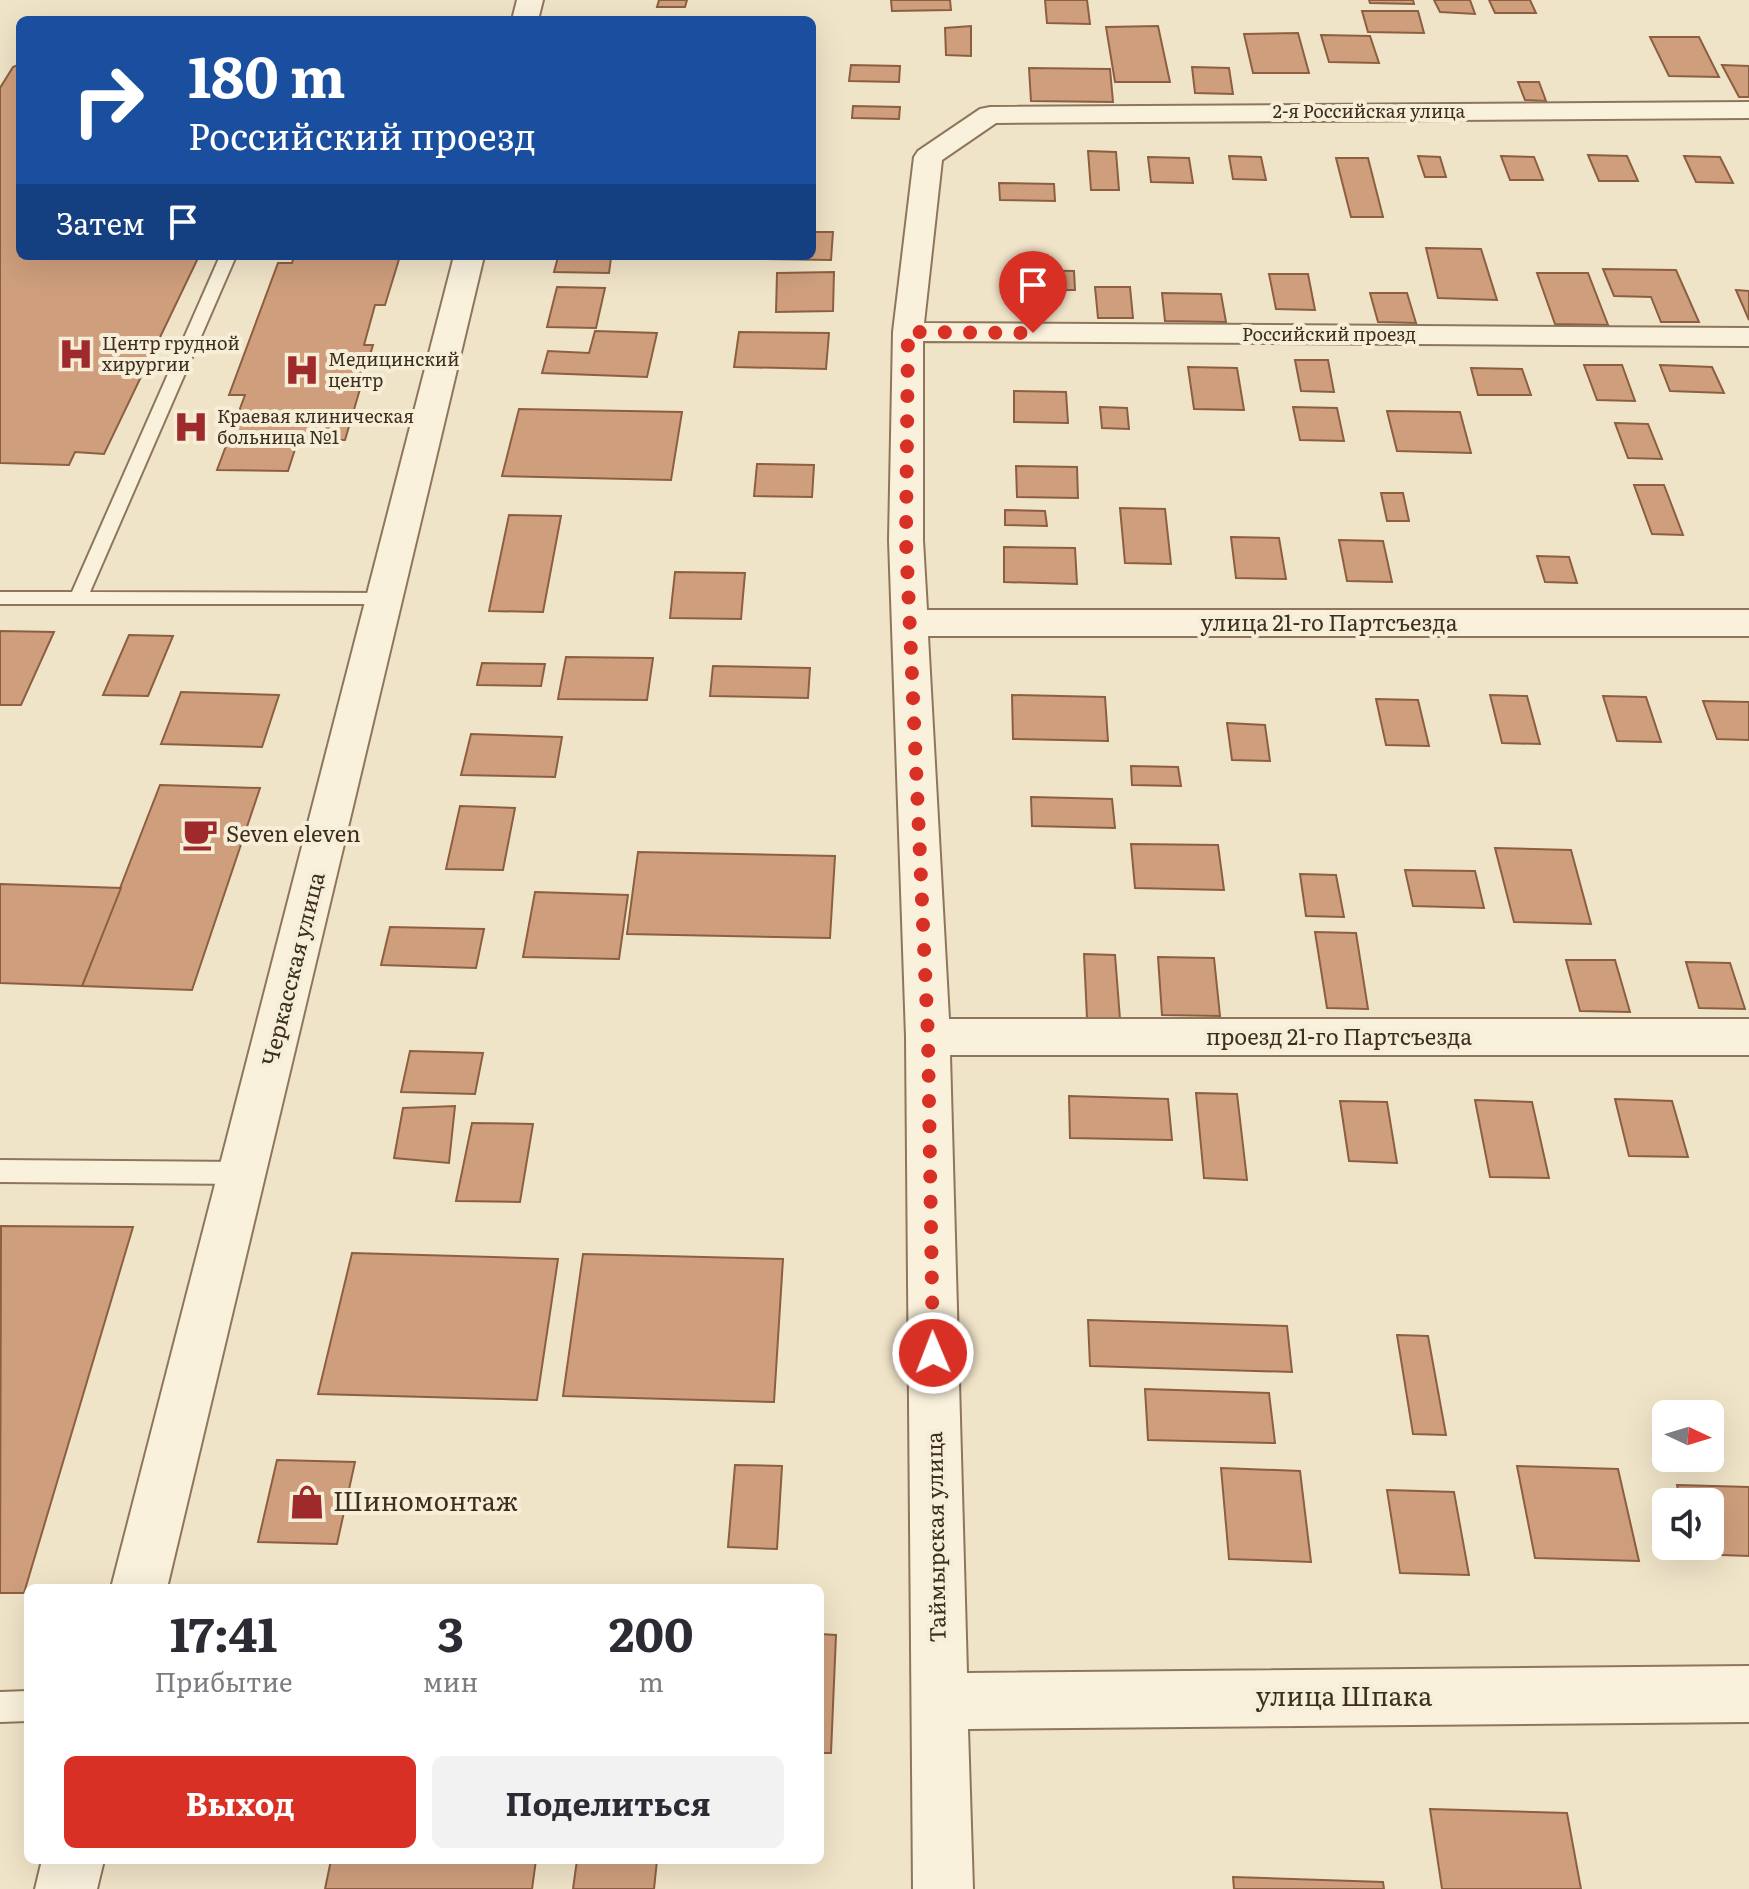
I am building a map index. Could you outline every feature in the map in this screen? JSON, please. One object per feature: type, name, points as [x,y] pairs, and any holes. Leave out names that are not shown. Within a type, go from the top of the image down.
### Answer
[{"type":"street","name":"2-я Российская улица","points":[[990,115],[1749,110]]},
{"type":"street","name":"Таймырская улица","points":[[943,1889],[928,1037],[906,540],[908,332],[928,157],[990,115]]},
{"type":"street","name":"Черкасская улица","points":[[140,1584],[468,260]]},
{"type":"street","name":"Российский проезд","points":[[908,332],[1749,337]]},
{"type":"street","name":"улица 21-го Партсъезда","points":[[909,623],[1749,623]]},
{"type":"street","name":"проезд 21-го Партсъезда","points":[[928,1037],[1749,1037]]},
{"type":"street","name":"улица Шпака","points":[[938,1701],[1749,1694]]},
{"type":"street","points":[[66,1889],[72,1864]]},
{"type":"lane","points":[[78,599],[226,260]]},
{"type":"lane","points":[[0,598],[383,599]]},
{"type":"lane","points":[[0,1171],[243,1173]]},
{"type":"lane","points":[[0,1707],[24,1706]]},
{"type":"building","points":[[659,0],[687,0],[685,7],[657,7]]},
{"type":"building","points":[[891,0],[950,0],[951,10],[892,11]]},
{"type":"building","points":[[1045,0],[1087,0],[1090,24],[1047,23]]},
{"type":"building","points":[[1369,0],[1413,0],[1414,4],[1370,3]]},
{"type":"building","points":[[1434,0],[1470,0],[1475,14],[1440,12]]},
{"type":"building","points":[[1489,0],[1530,0],[1536,13],[1495,13]]},
{"type":"building","points":[[1362,11],[1418,11],[1424,33],[1368,32]]},
{"type":"building","points":[[971,26],[971,56],[946,55],[945,28]]},
{"type":"building","points":[[1158,26],[1170,82],[1115,82],[1106,27]]},
{"type":"building","points":[[1298,33],[1309,73],[1253,73],[1244,34]]},
{"type":"building","points":[[1321,35],[1370,36],[1379,63],[1329,62]]},
{"type":"building","points":[[1650,37],[1699,37],[1719,77],[1669,76]]},
{"type":"building","points":[[851,65],[900,66],[899,82],[849,81]]},
{"type":"building","points":[[1722,65],[1749,66],[1749,97],[1739,97]]},
{"type":"building","name":"Центр грудной хирургии","points":[[16,66],[16,260],[197,260],[104,454],[75,452],[69,465],[0,463],[0,88]]},
{"type":"building","points":[[1192,67],[1229,68],[1233,94],[1195,93]]},
{"type":"building","points":[[1029,68],[1110,69],[1113,102],[1031,101]]},
{"type":"building","points":[[1518,82],[1539,82],[1546,101],[1525,100]]},
{"type":"building","points":[[853,106],[900,107],[899,119],[852,118]]},
{"type":"building","points":[[1088,151],[1116,152],[1119,190],[1091,190]]},
{"type":"building","points":[[1588,155],[1627,156],[1638,181],[1599,181]]},
{"type":"building","points":[[1229,156],[1261,157],[1266,180],[1233,179]]},
{"type":"building","points":[[1418,156],[1440,157],[1446,177],[1425,177]]},
{"type":"building","points":[[1501,156],[1534,157],[1543,180],[1510,180]]},
{"type":"building","points":[[1684,156],[1720,157],[1733,183],[1696,182]]},
{"type":"building","points":[[1148,157],[1189,158],[1193,183],[1151,182]]},
{"type":"building","points":[[1336,158],[1368,158],[1383,217],[1351,217]]},
{"type":"building","points":[[999,183],[1054,184],[1055,201],[1000,200]]},
{"type":"building","points":[[816,232],[833,232],[831,260],[816,260]]},
{"type":"building","points":[[1426,248],[1481,249],[1497,300],[1438,298]]},
{"type":"building","name":"Медицинский центр","points":[[293,260],[399,260],[385,305],[375,305],[364,345],[373,345],[345,440],[298,440],[288,471],[217,470],[245,395],[229,395],[278,263],[292,263]]},
{"type":"building","points":[[557,260],[611,260],[609,273],[554,272]]},
{"type":"building","points":[[1603,269],[1676,270],[1699,322],[1661,322],[1651,297],[1614,296]]},
{"type":"building","points":[[1014,270],[1074,271],[1075,290],[1015,290]]},
{"type":"building","points":[[834,272],[833,311],[776,312],[777,273]]},
{"type":"building","points":[[1537,273],[1588,273],[1608,325],[1555,324]]},
{"type":"building","points":[[1269,274],[1308,274],[1315,310],[1276,309]]},
{"type":"building","points":[[557,287],[605,288],[596,328],[547,327]]},
{"type":"building","points":[[1095,287],[1130,287],[1133,318],[1098,318]]},
{"type":"building","points":[[1736,290],[1749,291],[1749,320]]},
{"type":"building","points":[[1162,293],[1221,294],[1226,322],[1165,321]]},
{"type":"building","points":[[1370,293],[1407,293],[1416,323],[1378,322]]},
{"type":"building","points":[[595,331],[657,333],[647,377],[542,373],[548,351],[589,353]]},
{"type":"building","points":[[739,332],[829,333],[826,369],[734,367]]},
{"type":"building","points":[[1295,360],[1328,360],[1334,392],[1301,391]]},
{"type":"building","points":[[1584,365],[1622,365],[1635,401],[1597,400]]},
{"type":"building","points":[[1660,365],[1712,367],[1724,393],[1670,391]]},
{"type":"building","points":[[1188,367],[1237,368],[1244,410],[1194,409]]},
{"type":"building","points":[[1471,368],[1522,369],[1531,395],[1478,395]]},
{"type":"building","points":[[1014,391],[1066,392],[1068,423],[1014,422]]},
{"type":"building","points":[[1100,407],[1127,408],[1129,429],[1102,428]]},
{"type":"building","points":[[1293,407],[1337,408],[1344,441],[1300,440]]},
{"type":"building","points":[[519,409],[682,412],[671,480],[502,476]]},
{"type":"building","points":[[1387,411],[1460,412],[1471,453],[1397,451]]},
{"type":"building","points":[[1615,423],[1648,424],[1662,459],[1628,458]]},
{"type":"building","points":[[757,464],[814,465],[812,497],[754,496]]},
{"type":"building","points":[[1016,466],[1077,467],[1078,498],[1017,497]]},
{"type":"building","points":[[1634,485],[1664,485],[1683,535],[1652,534]]},
{"type":"building","points":[[1381,493],[1403,493],[1409,521],[1387,521]]},
{"type":"building","points":[[1120,508],[1165,509],[1171,564],[1125,563]]},
{"type":"building","points":[[1005,510],[1045,511],[1047,526],[1005,525]]},
{"type":"building","points":[[509,515],[561,516],[543,612],[489,611]]},
{"type":"building","points":[[1231,537],[1279,538],[1286,579],[1236,578]]},
{"type":"building","points":[[1339,540],[1383,541],[1392,582],[1347,581]]},
{"type":"building","points":[[1004,547],[1075,548],[1077,584],[1004,582]]},
{"type":"building","points":[[1537,556],[1569,557],[1577,583],[1545,582]]},
{"type":"building","points":[[675,572],[745,573],[741,619],[670,618]]},
{"type":"building","points":[[0,631],[54,632],[21,705],[0,705]]},
{"type":"building","points":[[129,635],[173,636],[148,696],[103,695]]},
{"type":"building","points":[[566,657],[653,658],[647,700],[558,699]]},
{"type":"building","points":[[482,663],[545,664],[541,686],[477,685]]},
{"type":"building","points":[[713,666],[810,668],[808,698],[710,696]]},
{"type":"building","points":[[181,692],[279,695],[262,747],[161,744]]},
{"type":"building","points":[[1012,695],[1105,697],[1108,741],[1013,739]]},
{"type":"building","points":[[1490,695],[1527,696],[1540,744],[1502,743]]},
{"type":"building","points":[[1603,696],[1646,697],[1661,742],[1617,741]]},
{"type":"building","points":[[1376,699],[1418,700],[1429,746],[1386,745]]},
{"type":"building","points":[[1703,701],[1749,702],[1749,740],[1717,739]]},
{"type":"building","points":[[1227,723],[1265,725],[1270,761],[1232,760]]},
{"type":"building","points":[[471,734],[562,737],[555,777],[461,775]]},
{"type":"building","points":[[1131,766],[1178,767],[1181,786],[1132,785]]},
{"type":"building","points":[[160,785],[260,788],[192,990],[82,986]]},
{"type":"building","points":[[1031,797],[1112,799],[1115,828],[1032,826]]},
{"type":"building","points":[[460,806],[515,808],[503,870],[446,869]]},
{"type":"building","points":[[1131,844],[1218,845],[1224,890],[1135,888]]},
{"type":"building","points":[[1495,848],[1571,850],[1591,924],[1514,922]]},
{"type":"building","points":[[638,852],[835,856],[830,938],[627,934]]},
{"type":"building","points":[[1405,870],[1475,871],[1484,908],[1413,906]]},
{"type":"building","points":[[1300,874],[1336,875],[1344,917],[1306,916]]},
{"type":"building","points":[[0,884],[121,888],[82,986],[0,983]]},
{"type":"building","points":[[535,892],[628,895],[619,959],[523,957]]},
{"type":"building","points":[[390,927],[484,929],[476,968],[381,965]]},
{"type":"building","points":[[1315,932],[1356,933],[1368,1009],[1327,1008]]},
{"type":"building","points":[[1084,954],[1115,955],[1120,1019],[1087,1018]]},
{"type":"building","points":[[1158,957],[1214,958],[1220,1016],[1162,1015]]},
{"type":"building","points":[[1566,960],[1615,960],[1630,1012],[1580,1011]]},
{"type":"building","points":[[1686,962],[1730,963],[1745,1009],[1699,1008]]},
{"type":"building","points":[[410,1051],[483,1053],[475,1094],[401,1092]]},
{"type":"building","points":[[1196,1093],[1237,1094],[1247,1180],[1204,1178]]},
{"type":"building","points":[[1069,1096],[1168,1099],[1172,1140],[1070,1138]]},
{"type":"building","points":[[1615,1099],[1672,1101],[1688,1157],[1629,1156]]},
{"type":"building","points":[[1475,1100],[1532,1102],[1549,1178],[1490,1177]]},
{"type":"building","points":[[1340,1101],[1387,1102],[1397,1163],[1349,1161]]},
{"type":"building","points":[[455,1106],[449,1163],[394,1158],[403,1108]]},
{"type":"building","points":[[472,1123],[533,1124],[520,1202],[456,1201]]},
{"type":"building","points":[[1,1226],[133,1227],[27,1584],[24,1584],[24,1593],[0,1593]]},
{"type":"building","points":[[352,1253],[558,1259],[537,1400],[318,1394]]},
{"type":"building","points":[[583,1254],[783,1259],[774,1402],[563,1396]]},
{"type":"building","points":[[1088,1320],[1287,1326],[1292,1372],[1090,1366]]},
{"type":"building","points":[[1397,1335],[1428,1336],[1446,1435],[1413,1434]]},
{"type":"building","points":[[1145,1389],[1269,1393],[1275,1443],[1148,1440]]},
{"type":"building","name":"Шиномонтаж","points":[[277,1460],[355,1462],[337,1544],[258,1542]]},
{"type":"building","points":[[735,1465],[782,1466],[777,1549],[728,1547]]},
{"type":"building","points":[[1517,1466],[1618,1469],[1639,1561],[1535,1558]]},
{"type":"building","points":[[1221,1468],[1300,1471],[1311,1562],[1229,1559]]},
{"type":"building","points":[[1677,1485],[1749,1487],[1749,1556],[1724,1555],[1724,1488],[1678,1488]]},
{"type":"building","points":[[1387,1490],[1454,1492],[1469,1575],[1400,1573]]},
{"type":"building","points":[[824,1634],[836,1635],[831,1753],[824,1753]]},
{"type":"building","points":[[1430,1809],[1567,1813],[1581,1889],[1442,1889]]},
{"type":"building","points":[[330,1864],[535,1864],[532,1889],[325,1889]]},
{"type":"building","points":[[576,1864],[657,1864],[654,1889],[573,1889]]},
{"type":"building","points":[[1233,1877],[1383,1882],[1384,1889],[1234,1889]]},
{"type":"place","name":"Центр грудной хирургии","points":[[76,354]]},
{"type":"place","name":"Медицинский центр","points":[[302,370]]},
{"type":"place","name":"Краевая клиническая больница №1","points":[[191,427]]},
{"type":"place","name":"Seven eleven","points":[[200,834]]},
{"type":"place","name":"Шиномонтаж","points":[[307,1502]]},
{"type":"route","points":[[933,1353],[928,1037],[906,540],[908,332],[1033,333]]}]
